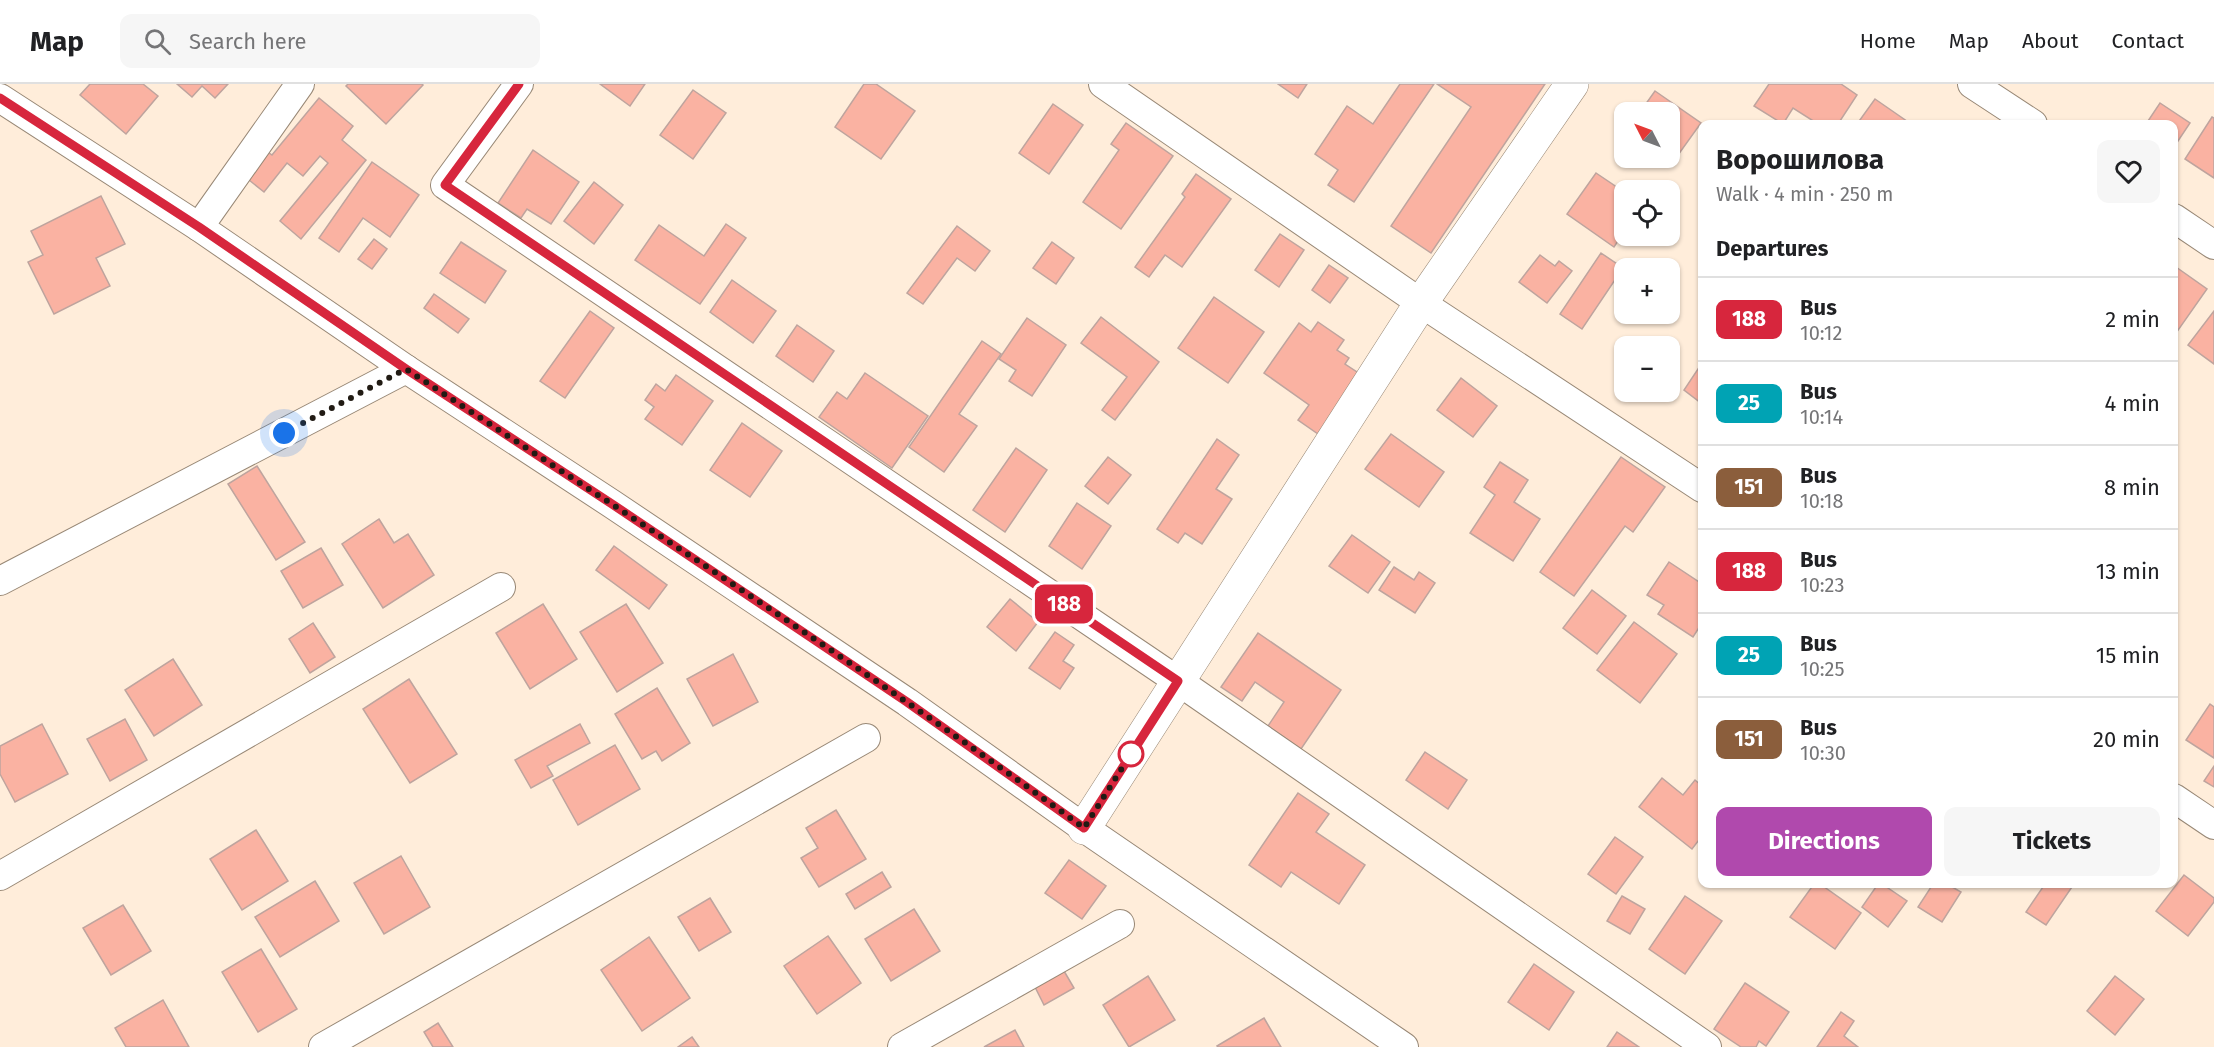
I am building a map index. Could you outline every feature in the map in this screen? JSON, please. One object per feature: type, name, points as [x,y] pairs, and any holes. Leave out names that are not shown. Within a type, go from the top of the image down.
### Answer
[{"type":"street","points":[[199,227],[300,84]]},
{"type":"street","points":[[519,84],[445,185],[1178,681],[1707,1047]]},
{"type":"street","points":[[1103,84],[1422,303],[1698,485]]},
{"type":"street","points":[[1084,828],[1422,303],[1572,84]]},
{"type":"street","points":[[1972,84],[2027,120]]},
{"type":"street","points":[[0,98],[199,227],[406,369],[898,696],[1084,828],[1404,1047]]},
{"type":"street","points":[[2178,221],[2214,245]]},
{"type":"street","points":[[0,581],[406,369]]},
{"type":"street","points":[[0,876],[501,587]]},
{"type":"street","points":[[323,1047],[866,738]]},
{"type":"street","points":[[2178,801],[2214,825]]},
{"type":"street","points":[[902,1047],[1120,924]]},
{"type":"building","points":[[90,84],[143,84],[158,96],[126,134],[80,95]]},
{"type":"building","points":[[177,84],[228,84],[215,98],[202,86],[192,97]]},
{"type":"building","points":[[348,84],[423,85],[386,124],[346,86]]},
{"type":"building","points":[[600,84],[645,84],[630,106]]},
{"type":"building","points":[[864,84],[876,84],[915,111],[881,159],[835,127]]},
{"type":"building","points":[[1278,84],[1307,84],[1298,98]]},
{"type":"building","points":[[1400,84],[1434,84],[1354,202],[1328,185],[1338,170],[1315,154],[1347,106],[1373,124]]},
{"type":"building","points":[[1437,84],[1545,84],[1431,253],[1391,226],[1471,107]]},
{"type":"building","points":[[1769,84],[1841,84],[1857,95],[1841,120],[1812,120],[1793,108],[1786,120],[1777,120],[1754,106]]},
{"type":"building","points":[[693,90],[726,113],[693,159],[660,135]]},
{"type":"building","points":[[1655,91],[1671,102],[1647,102]]},
{"type":"building","points":[[319,98],[353,126],[342,140],[366,160],[301,239],[280,221],[328,163],[320,156],[303,176],[287,163],[264,192],[244,176],[265,150],[272,155]]},
{"type":"building","points":[[1875,99],[1905,120],[1860,120]]},
{"type":"building","points":[[2160,103],[2190,123],[2178,141],[2178,120],[2149,120]]},
{"type":"building","points":[[1053,104],[1083,125],[1049,174],[1019,153]]},
{"type":"building","points":[[1680,108],[1698,121],[1698,127],[1680,152]]},
{"type":"building","points":[[2212,117],[2214,118],[2214,178],[2185,159]]},
{"type":"building","points":[[1126,123],[1173,156],[1121,229],[1083,202],[1119,150],[1111,144]]},
{"type":"building","points":[[533,150],[579,182],[551,224],[527,209],[521,218],[498,203]]},
{"type":"building","points":[[372,162],[419,195],[390,237],[363,218],[339,252],[319,238]]},
{"type":"building","points":[[1596,173],[1614,185],[1614,247],[1567,214]]},
{"type":"building","points":[[1196,174],[1231,199],[1182,267],[1165,255],[1149,277],[1135,267],[1185,197],[1182,194]]},
{"type":"building","points":[[594,182],[623,205],[594,244],[564,221]]},
{"type":"building","points":[[101,196],[125,244],[96,258],[110,286],[54,314],[28,262],[43,255],[31,231]]},
{"type":"building","points":[[726,224],[746,238],[700,304],[635,260],[659,225],[704,256]]},
{"type":"building","points":[[957,226],[990,251],[975,271],[957,258],[923,304],[907,293]]},
{"type":"building","points":[[1280,234],[1304,250],[1279,287],[1255,270]]},
{"type":"building","points":[[374,239],[387,249],[372,269],[358,259]]},
{"type":"building","points":[[461,242],[506,271],[485,303],[440,273]]},
{"type":"building","points":[[1052,242],[1074,258],[1056,284],[1033,268]]},
{"type":"building","points":[[1601,253],[1614,262],[1614,281],[1582,329],[1560,314]]},
{"type":"building","points":[[1540,255],[1555,266],[1559,261],[1572,271],[1547,303],[1519,282]]},
{"type":"building","points":[[1329,265],[1348,278],[1330,303],[1312,290]]},
{"type":"building","points":[[2178,268],[2207,289],[2178,330]]},
{"type":"building","points":[[732,280],[776,311],[753,343],[710,312]]},
{"type":"building","points":[[434,294],[469,319],[458,333],[424,308]]},
{"type":"building","points":[[1214,297],[1264,332],[1228,383],[1178,348]]},
{"type":"building","points":[[590,311],[614,328],[565,398],[540,381]]},
{"type":"building","points":[[2214,311],[2214,364],[2188,345]]},
{"type":"building","points":[[1101,317],[1159,362],[1115,420],[1102,410],[1127,377],[1081,343]]},
{"type":"building","points":[[1027,318],[1066,345],[1032,396],[1009,381],[1016,370],[999,359]]},
{"type":"building","points":[[1318,322],[1344,340],[1337,350],[1349,358],[1345,364],[1360,374],[1318,434],[1298,420],[1309,405],[1264,373],[1299,323],[1311,332]]},
{"type":"building","points":[[797,325],[834,351],[813,382],[776,356]]},
{"type":"building","points":[[982,341],[1001,354],[959,414],[977,426],[944,472],[909,447]]},
{"type":"building","points":[[1698,369],[1698,401],[1684,390]]},
{"type":"building","points":[[865,373],[928,416],[892,468],[819,417],[837,392],[847,399]]},
{"type":"building","points":[[676,375],[713,401],[682,445],[645,419],[654,407],[645,400],[656,384],[665,391]]},
{"type":"building","points":[[1461,378],[1497,406],[1473,437],[1437,410]]},
{"type":"building","points":[[742,423],[782,451],[750,497],[710,470]]},
{"type":"building","points":[[1391,434],[1444,472],[1419,507],[1365,469]]},
{"type":"building","points":[[1217,439],[1239,455],[1216,489],[1232,499],[1202,544],[1185,533],[1178,543],[1157,529]]},
{"type":"building","points":[[1016,448],[1047,470],[1005,532],[973,510]]},
{"type":"building","points":[[1108,457],[1131,475],[1108,504],[1085,486]]},
{"type":"building","points":[[1621,457],[1665,487],[1633,532],[1625,526],[1574,596],[1540,572]]},
{"type":"building","points":[[1500,462],[1528,480],[1514,502],[1540,519],[1513,561],[1470,533],[1495,495],[1484,487]]},
{"type":"building","points":[[257,466],[305,542],[276,560],[228,484]]},
{"type":"building","points":[[1077,503],[1111,526],[1082,569],[1049,546]]},
{"type":"building","points":[[379,519],[394,543],[408,534],[434,575],[383,608],[342,544]]},
{"type":"building","points":[[1352,535],[1390,562],[1368,593],[1329,566]]},
{"type":"building","points":[[614,546],[667,585],[649,609],[596,570]]},
{"type":"building","points":[[321,548],[343,585],[303,608],[281,571]]},
{"type":"building","points":[[1669,562],[1698,581],[1698,629],[1693,637],[1658,614],[1664,605],[1647,595]]},
{"type":"building","points":[[1394,567],[1414,580],[1419,572],[1435,583],[1415,613],[1379,590]]},
{"type":"building","points":[[1592,590],[1626,616],[1597,654],[1563,628]]},
{"type":"building","points":[[1010,599],[1038,622],[1016,651],[987,627]]},
{"type":"building","points":[[543,604],[577,659],[530,689],[496,633]]},
{"type":"building","points":[[626,604],[663,663],[617,692],[580,632]]},
{"type":"building","points":[[1634,622],[1677,654],[1640,703],[1597,670]]},
{"type":"building","points":[[313,623],[335,657],[310,673],[289,639]]},
{"type":"building","points":[[1055,632],[1074,645],[1063,661],[1074,668],[1060,689],[1029,668]]},
{"type":"building","points":[[1258,633],[1341,690],[1301,749],[1268,726],[1284,702],[1255,682],[1242,701],[1221,687]]},
{"type":"building","points":[[733,654],[758,702],[713,726],[687,679]]},
{"type":"building","points":[[173,659],[202,705],[154,736],[125,690]]},
{"type":"building","points":[[409,679],[457,754],[410,783],[363,709]]},
{"type":"building","points":[[657,688],[690,743],[662,761],[656,751],[642,759],[615,714]]},
{"type":"building","points":[[2210,704],[2214,707],[2214,758],[2186,740]]},
{"type":"building","points":[[125,719],[147,760],[110,781],[87,739]]},
{"type":"building","points":[[42,724],[68,774],[15,802],[0,774],[0,746]]},
{"type":"building","points":[[580,724],[590,743],[547,766],[553,776],[531,788],[515,760]]},
{"type":"building","points":[[615,745],[640,789],[578,825],[553,780]]},
{"type":"building","points":[[1425,752],[1467,780],[1448,809],[1406,780]]},
{"type":"building","points":[[2214,766],[2214,787],[2204,781]]},
{"type":"building","points":[[1662,778],[1683,795],[1695,780],[1698,783],[1698,841],[1692,849],[1639,807]]},
{"type":"building","points":[[1298,793],[1329,814],[1316,832],[1365,865],[1339,904],[1291,872],[1281,887],[1249,865]]},
{"type":"building","points":[[836,810],[866,859],[819,887],[801,858],[818,848],[806,828]]},
{"type":"building","points":[[256,830],[288,881],[242,910],[210,859]]},
{"type":"building","points":[[1615,837],[1643,857],[1616,894],[1588,874]]},
{"type":"building","points":[[401,856],[430,907],[384,934],[354,883]]},
{"type":"building","points":[[1069,860],[1106,886],[1082,919],[1045,893]]},
{"type":"building","points":[[882,872],[891,887],[855,909],[846,894]]},
{"type":"building","points":[[2184,875],[2214,898],[2214,902],[2188,936],[2156,911],[2174,888],[2178,888],[2178,883]]},
{"type":"building","points":[[315,881],[339,921],[280,957],[255,917]]},
{"type":"building","points":[[1811,888],[1826,888],[1861,913],[1835,949],[1790,917]]},
{"type":"building","points":[[1875,888],[1888,888],[1907,901],[1888,927],[1862,907]]},
{"type":"building","points":[[1930,888],[1954,888],[1961,892],[1942,922],[1918,907]]},
{"type":"building","points":[[2042,888],[2071,888],[2046,925],[2026,912]]},
{"type":"building","points":[[1622,896],[1645,909],[1630,934],[1607,921]]},
{"type":"building","points":[[1685,896],[1722,921],[1685,974],[1649,949]]},
{"type":"building","points":[[710,898],[731,932],[699,951],[678,917]]},
{"type":"building","points":[[123,905],[151,951],[111,975],[83,928]]},
{"type":"building","points":[[914,909],[940,951],[891,981],[865,939]]},
{"type":"building","points":[[828,936],[861,983],[817,1014],[784,966]]},
{"type":"building","points":[[649,937],[690,998],[642,1031],[601,970]]},
{"type":"building","points":[[261,949],[297,1009],[258,1032],[222,972]]},
{"type":"building","points":[[1534,964],[1574,992],[1549,1030],[1508,1002]]},
{"type":"building","points":[[1064,971],[1074,988],[1044,1005],[1035,987]]},
{"type":"building","points":[[1148,976],[1175,1020],[1129,1047],[1103,1005]]},
{"type":"building","points":[[2115,976],[2144,999],[2115,1035],[2087,1011]]},
{"type":"building","points":[[1745,983],[1789,1012],[1766,1046],[1759,1041],[1756,1047],[1741,1047],[1714,1029]]},
{"type":"building","points":[[163,1000],[189,1047],[126,1047],[115,1028]]},
{"type":"building","points":[[1841,1012],[1854,1021],[1844,1036],[1858,1047],[1817,1047]]},
{"type":"building","points":[[1264,1018],[1281,1047],[1217,1046]]},
{"type":"building","points":[[438,1023],[453,1047],[433,1047],[424,1032]]},
{"type":"building","points":[[1015,1030],[1024,1047],[984,1047]]},
{"type":"building","points":[[1617,1032],[1639,1047],[1607,1047]]},
{"type":"building","points":[[692,1037],[699,1047],[678,1047]]},
{"type":"bus line","name":"188","points":[[0,98],[199,227],[406,369],[907,702],[1084,828],[1178,681],[445,185],[519,84]]},
{"type":"route","points":[[284,433],[406,369],[907,702],[1084,828],[1131,754]]}]
